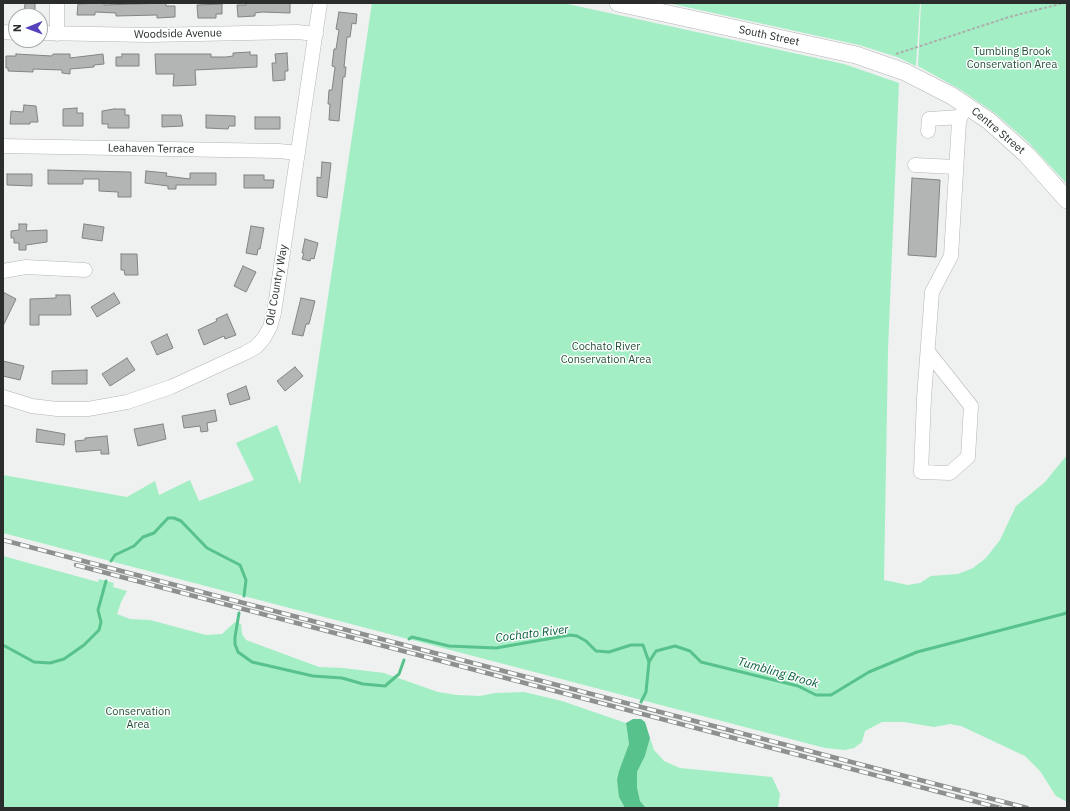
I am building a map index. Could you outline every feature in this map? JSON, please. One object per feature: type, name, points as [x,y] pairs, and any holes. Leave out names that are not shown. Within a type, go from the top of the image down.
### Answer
[{"type":"main road","name":"South Street","points":[[618,3],[826,48],[883,63],[917,77]]},
{"type":"main road","name":"Centre Street","points":[[917,77],[963,111],[989,121],[1013,141],[1067,200]]},
{"type":"street","points":[[56,34],[57,3]]},
{"type":"street","name":"Old Country Way","points":[[3,397],[28,405],[48,409],[77,409],[109,406],[131,401],[171,386],[256,347],[268,333],[274,313],[320,3]]},
{"type":"street","name":"Woodside Avenue","points":[[48,34],[155,35],[297,32],[316,34]]},
{"type":"street","points":[[928,131],[929,119],[963,111],[955,167],[951,256],[932,292],[929,352],[924,398],[921,472],[950,473],[968,457],[971,406],[929,352]]},
{"type":"street","name":"Leahaven Terrace","points":[[3,146],[298,153]]},
{"type":"street","points":[[915,165],[955,167]]},
{"type":"street","points":[[3,271],[26,267],[85,270]]},
{"type":"path","points":[[883,63],[901,51],[1009,17],[1064,3]]},
{"type":"green space","name":"Cochato River Conservation Area","points":[[372,3],[563,3],[844,64],[899,83],[888,350],[884,580],[908,585],[920,583],[931,576],[958,574],[973,568],[986,558],[1000,540],[1016,506],[1045,482],[1067,455],[1067,802],[1056,796],[1040,771],[1025,756],[961,726],[950,724],[934,727],[904,722],[882,722],[865,731],[862,742],[854,748],[845,750],[825,748],[3,533],[3,475],[127,497],[155,481],[159,495],[190,480],[199,501],[254,480],[236,443],[277,425],[300,484]]},
{"type":"green space","points":[[668,3],[920,3],[916,66],[897,57],[859,45]]},
{"type":"green space","name":"Tumbling Brook Conservation Area","points":[[921,3],[1067,3],[1067,184],[1028,142],[996,114],[961,90],[918,66]]},
{"type":"green space","name":"Conservation Area","points":[[3,556],[98,582],[99,579],[114,583],[113,587],[127,591],[117,614],[130,619],[150,620],[206,635],[222,634],[235,622],[241,624],[242,634],[246,640],[319,667],[343,668],[384,673],[438,692],[457,695],[480,696],[495,693],[524,692],[562,701],[626,723],[629,744],[617,780],[625,808],[3,808]]},
{"type":"green space","points":[[650,738],[654,750],[664,761],[680,768],[772,777],[780,794],[778,808],[646,808],[640,801],[637,787],[637,772],[645,756]]},
{"type":"shaded area","points":[[633,719],[641,719],[645,722],[650,738],[645,756],[637,772],[637,787],[640,801],[646,808],[625,808],[619,797],[617,780],[629,744],[626,723]]},
{"type":"building","points":[[25,3],[35,3],[35,8],[25,8]]},
{"type":"building","points":[[104,3],[104,5],[166,3],[166,6],[175,6],[175,17],[157,18],[157,15],[116,16],[116,13],[95,12],[95,15],[77,15],[78,4]]},
{"type":"building","points":[[246,3],[290,3],[290,13],[262,12],[255,13],[255,16],[238,17],[237,5],[246,5]]},
{"type":"building","points":[[222,4],[222,14],[216,14],[216,18],[198,18],[197,5]]},
{"type":"building","points":[[339,12],[357,14],[356,24],[352,23],[350,37],[347,37],[344,67],[346,67],[345,77],[343,77],[339,121],[329,120],[330,104],[328,104],[329,90],[332,90],[335,67],[332,66],[334,49],[336,49],[339,30],[336,29]]},
{"type":"building","points":[[250,52],[250,55],[257,55],[257,67],[195,70],[196,85],[173,86],[174,74],[156,74],[155,54],[211,54],[211,57],[226,57],[233,56],[233,53]]},
{"type":"building","points":[[287,53],[288,71],[285,71],[285,80],[273,81],[272,63],[276,63],[275,54]]},
{"type":"building","points":[[16,54],[52,56],[53,54],[70,54],[70,58],[103,54],[104,64],[94,65],[94,67],[70,69],[70,74],[62,73],[62,70],[33,69],[33,72],[8,71],[8,68],[6,68],[6,56],[16,56]]},
{"type":"building","points":[[122,54],[139,54],[139,66],[116,66],[116,57],[122,57]]},
{"type":"building","points":[[24,105],[36,106],[38,122],[30,122],[30,124],[10,124],[11,111],[23,112]]},
{"type":"building","points":[[77,108],[77,113],[83,113],[83,126],[63,126],[63,109]]},
{"type":"building","points":[[125,109],[125,115],[129,115],[129,128],[108,128],[108,124],[102,124],[102,111]]},
{"type":"building","points":[[162,115],[181,115],[183,126],[162,127]]},
{"type":"building","points":[[206,115],[235,116],[235,126],[229,126],[228,129],[206,128]]},
{"type":"building","points":[[255,117],[280,117],[280,129],[255,129]]},
{"type":"building","points":[[322,162],[331,163],[327,198],[317,196],[317,177],[321,178]]},
{"type":"building","points":[[48,170],[131,172],[131,197],[118,197],[118,192],[99,191],[99,179],[83,179],[83,184],[48,184]]},
{"type":"building","points":[[146,171],[167,173],[166,176],[190,179],[190,173],[216,173],[216,185],[176,185],[176,189],[168,189],[168,186],[145,183]]},
{"type":"building","points":[[7,174],[32,174],[32,186],[7,185]]},
{"type":"building","points":[[244,175],[264,175],[264,180],[274,180],[273,188],[244,188]]},
{"type":"building","points":[[912,178],[940,180],[936,257],[908,255]]},
{"type":"building","points":[[19,224],[27,224],[26,231],[47,230],[47,242],[26,245],[26,250],[19,250],[19,243],[14,243],[14,238],[11,238],[11,231],[19,230]]},
{"type":"building","points":[[84,224],[104,227],[102,241],[82,238]]},
{"type":"building","points":[[251,226],[264,228],[260,249],[258,249],[257,255],[246,253]]},
{"type":"building","points":[[305,239],[318,243],[314,259],[311,258],[310,261],[302,259]]},
{"type":"building","points":[[121,254],[137,254],[138,275],[125,275],[124,270],[121,270]]},
{"type":"building","points":[[243,266],[256,272],[246,292],[234,286]]},
{"type":"building","points":[[3,292],[16,299],[3,326]]},
{"type":"building","points":[[114,293],[120,303],[97,317],[91,307]]},
{"type":"building","points":[[56,295],[70,295],[71,315],[39,315],[39,325],[30,325],[30,299],[56,298]]},
{"type":"building","points":[[301,298],[315,301],[309,324],[306,324],[303,336],[292,334]]},
{"type":"building","points":[[227,314],[236,335],[225,339],[224,336],[204,345],[198,330],[217,321],[216,319]]},
{"type":"building","points":[[167,334],[173,348],[157,355],[151,342]]},
{"type":"building","points":[[127,358],[135,370],[110,386],[102,374]]},
{"type":"building","points":[[3,361],[24,366],[20,380],[3,376]]},
{"type":"building","points":[[295,367],[303,376],[285,391],[277,381]]},
{"type":"building","points":[[87,370],[87,384],[52,384],[52,371]]},
{"type":"building","points":[[246,386],[250,399],[230,405],[227,394]]},
{"type":"building","points":[[215,410],[217,421],[207,423],[208,431],[201,432],[200,426],[184,428],[182,416]]},
{"type":"building","points":[[163,424],[166,439],[138,446],[134,429]]},
{"type":"building","points":[[37,429],[65,434],[64,445],[36,442]]},
{"type":"building","points":[[107,436],[109,454],[101,454],[101,450],[76,452],[75,441],[85,440],[85,438]]},
{"type":"waterway","name":"Cochato River","points":[[111,561],[115,555],[134,546],[143,537],[154,533],[168,518],[174,518],[181,521],[207,548],[240,565],[246,580],[244,596]]},
{"type":"waterway","name":"Cochato River","points":[[3,645],[34,662],[50,663],[64,659],[84,645],[99,630],[101,622],[98,610],[106,581]]},
{"type":"waterway","name":"Tumbling Brook","points":[[649,662],[656,651],[675,646],[690,651],[701,662],[798,686],[816,695],[831,695],[869,672],[917,652],[1067,613],[1067,611]]},
{"type":"waterway","name":"Cochato River","points":[[239,613],[235,644],[238,652],[252,662],[313,676],[342,678],[363,684],[385,686],[399,674],[404,660]]},
{"type":"waterway","name":"Cochato River","points":[[409,639],[412,637],[449,646],[496,648],[570,635],[577,636],[586,641],[596,651],[609,652],[631,645],[643,645],[649,662],[646,692],[641,702]]},
{"type":"railway","points":[[3,540],[1027,808]]},
{"type":"railway","points":[[76,565],[1000,808]]}]
